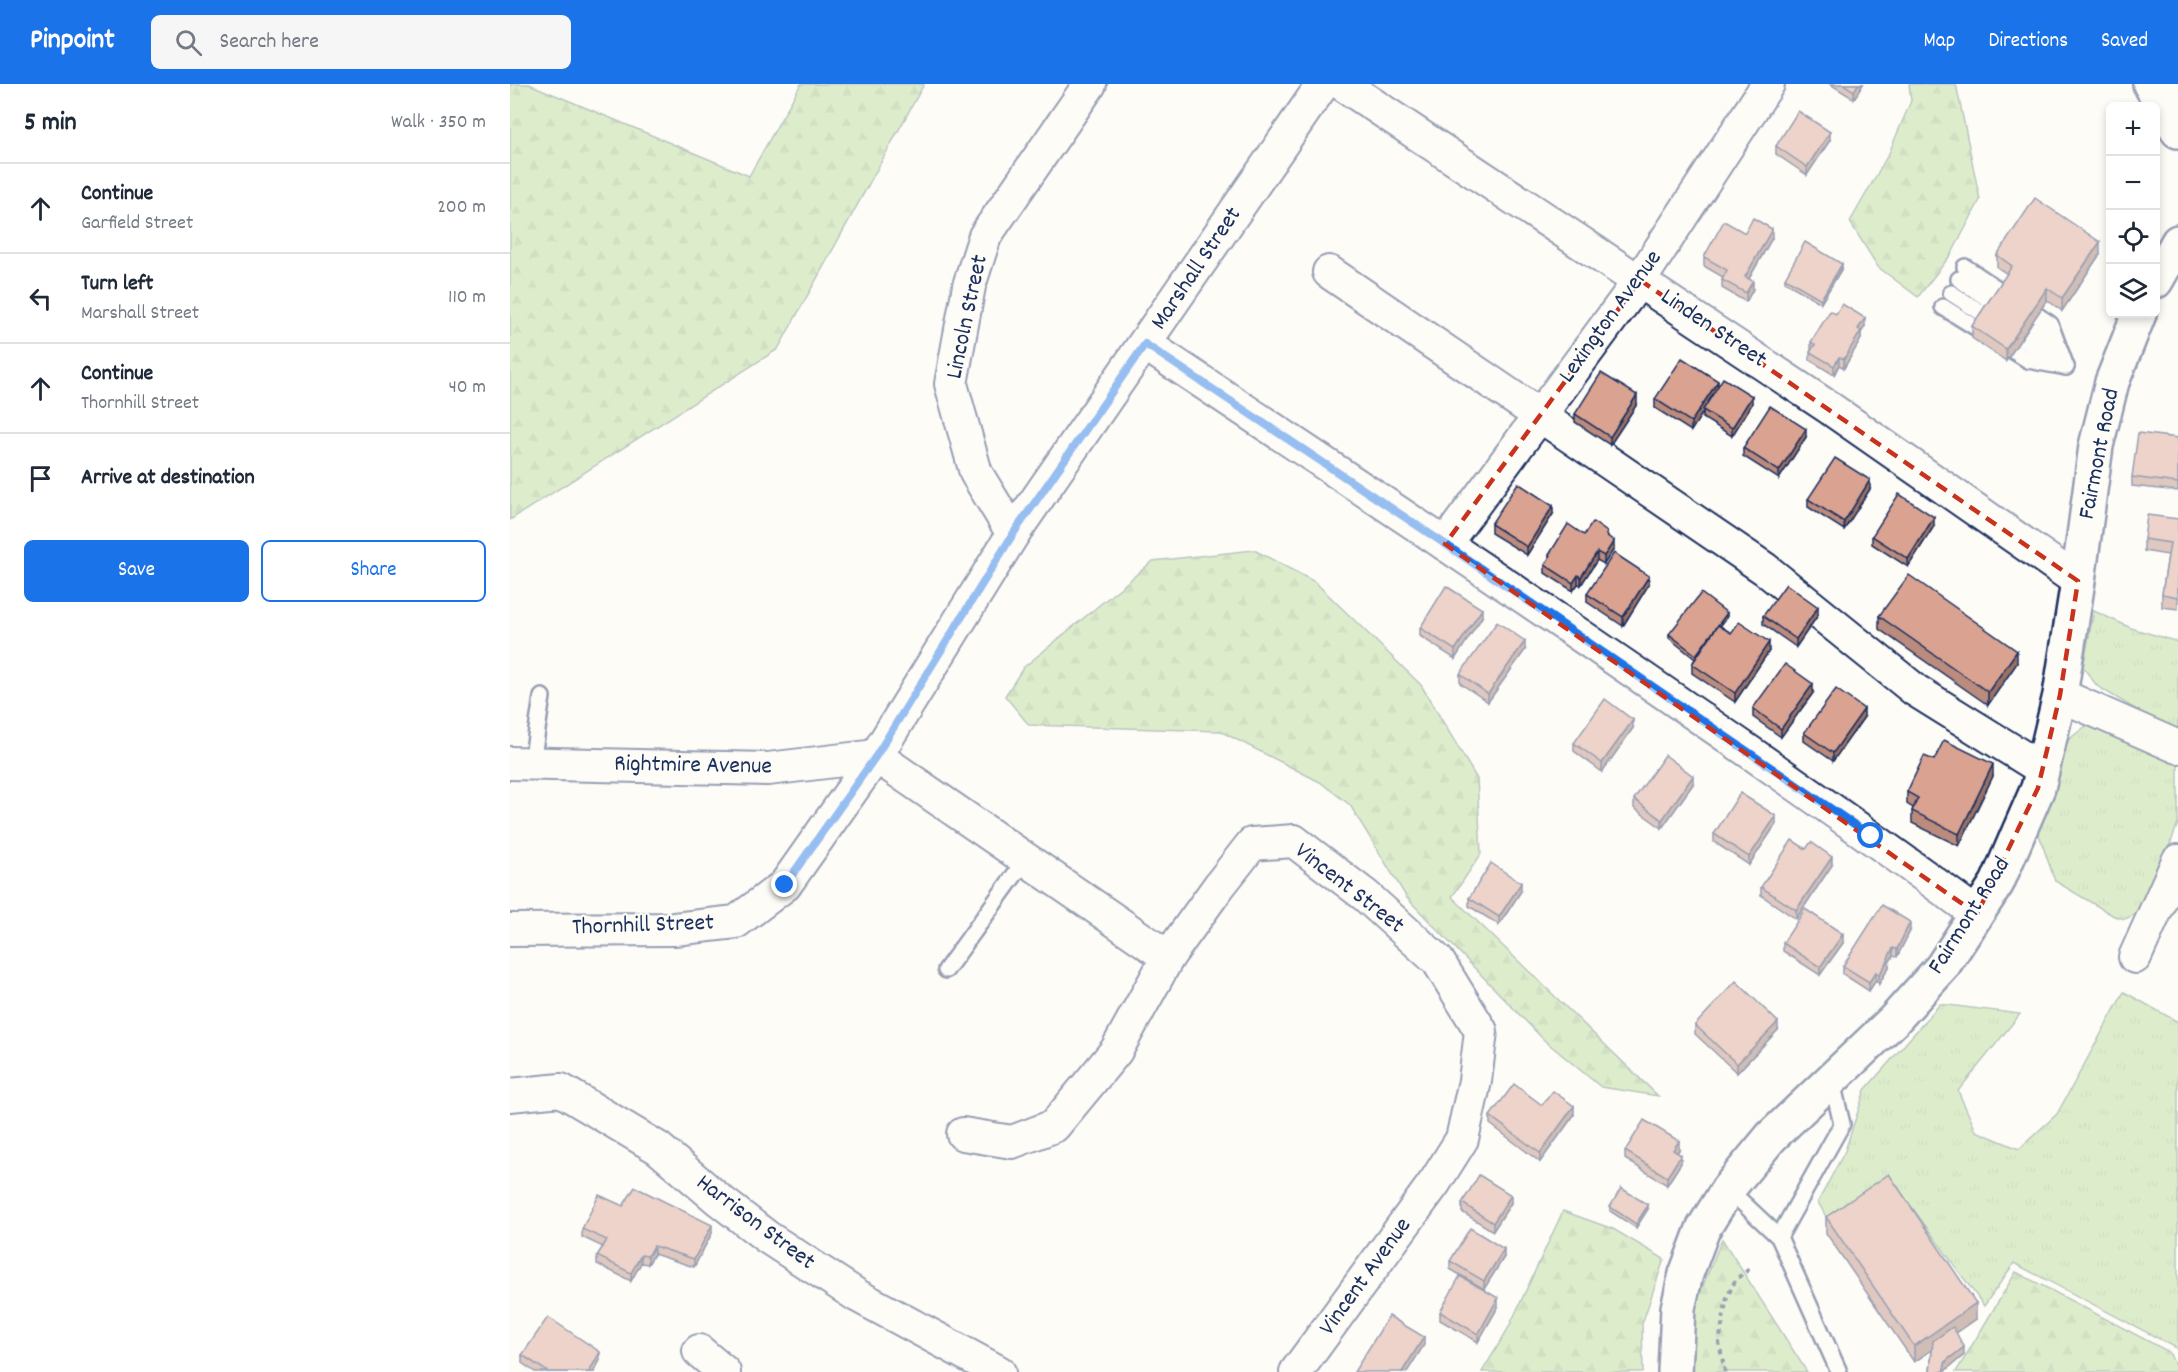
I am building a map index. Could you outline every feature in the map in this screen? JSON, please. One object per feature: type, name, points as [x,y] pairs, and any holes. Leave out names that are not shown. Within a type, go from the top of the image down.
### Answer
[{"type":"main road","points":[[2160,89],[2178,131]]},
{"type":"main road","points":[[2160,274],[2178,242]]},
{"type":"main road","name":"Fairmont Road","points":[[1675,1372],[1678,1308],[1686,1274],[1704,1229],[1728,1189],[1771,1137],[1893,1021],[1942,967],[2001,873],[2038,788],[2060,695],[2096,446],[2112,382],[2137,318]]},
{"type":"street","name":"Lincoln Street","points":[[1013,534],[976,473],[951,384],[969,286],[985,236],[1090,84]]},
{"type":"street","name":"Marshall Street","points":[[876,756],[1013,534],[1323,84]]},
{"type":"street","name":"Linden Street","points":[[1342,84],[1640,280],[1828,407],[2078,581]]},
{"type":"street","name":"Lexington Avenue","points":[[1445,544],[1640,280],[1768,84]]},
{"type":"street","points":[[1329,273],[1765,569],[1915,690],[2042,769]]},
{"type":"street","points":[[1145,344],[1445,544],[1871,836],[1977,914]]},
{"type":"street","points":[[2060,695],[2178,747]]},
{"type":"street","points":[[876,756],[1168,957],[1116,1052],[1054,1126],[1012,1142],[963,1134]]},
{"type":"street","name":"Rightmire Avenue","points":[[521,763],[768,769],[876,756]]},
{"type":"street","name":"Thornhill Street","points":[[510,930],[674,929],[736,922],[785,885],[876,756]]},
{"type":"street","name":"Vincent Street","points":[[1168,957],[1252,844],[1294,841],[1366,896],[1438,961],[1481,1031],[1475,1081],[1462,1139],[1435,1182]]},
{"type":"street","points":[[2135,957],[2178,861]]},
{"type":"street","name":"Harrison Street","points":[[510,1095],[561,1090],[658,1148],[767,1237],[849,1290],[999,1372]]},
{"type":"street","name":"Vincent Avenue","points":[[1296,1372],[1435,1182]]},
{"type":"street","points":[[699,1351],[724,1372]]},
{"type":"lane","points":[[1962,273],[2050,324],[2066,367]]},
{"type":"lane","points":[[1951,292],[2066,367]]},
{"type":"lane","points":[[1943,307],[2028,360],[2066,367]]},
{"type":"lane","points":[[521,763],[542,697]]},
{"type":"lane","points":[[946,970],[1026,859]]},
{"type":"lane","points":[[1779,1237],[1842,1124],[1831,1078]]},
{"type":"lane","points":[[1728,1189],[1779,1237],[1839,1372]]},
{"type":"path","points":[[1725,1372],[1719,1343],[1727,1296],[1736,1279],[1752,1267]]},
{"type":"highlighted area","points":[[1640,280],[2078,581],[2060,695],[2038,788],[1977,914],[1445,544]]},
{"type":"green space","points":[[510,84],[529,84],[749,176],[801,84],[924,84],[778,349],[510,520]]},
{"type":"green space","points":[[1909,84],[1956,84],[1980,200],[1952,253],[1918,297],[1878,267],[1850,222],[1889,153],[1911,101]]},
{"type":"green space","points":[[1254,550],[1315,582],[1421,685],[1477,779],[1481,854],[1452,897],[1658,1096],[1601,1087],[1544,1040],[1407,898],[1350,805],[1320,782],[1220,731],[1029,725],[1005,696],[1023,668],[1153,561]]},
{"type":"green space","points":[[2094,611],[2131,628],[2178,642],[2178,729],[2155,721],[2097,686],[2083,667]]},
{"type":"green space","points":[[2086,726],[2096,728],[2174,761],[2178,766],[2178,823],[2156,882],[2138,913],[2125,919],[2114,916],[2055,881],[2038,832],[2068,740]]},
{"type":"green space","points":[[2124,992],[2178,1022],[2178,1351],[2175,1347],[2014,1263],[1984,1306],[1895,1184],[1829,1222],[1818,1202],[1845,1151],[1865,1090],[1940,1004],[2020,1014],[1958,1091],[1976,1131],[2019,1149],[2057,1114]]},
{"type":"green space","points":[[1563,1211],[1613,1229],[1664,1259],[1642,1324],[1643,1372],[1482,1372],[1508,1329]]},
{"type":"green space","points":[[1722,1239],[1807,1372],[1690,1372],[1691,1315]]},
{"type":"green space","points":[[2016,1272],[2169,1352],[2178,1372],[1956,1372]]},
{"type":"building","points":[[1843,84],[1858,84],[1854,91]]},
{"type":"building","points":[[1798,111],[1830,132],[1807,167],[1776,146]]},
{"type":"building","points":[[2035,198],[2100,242],[2062,298],[2047,288],[2006,349],[1972,326],[2012,266],[1997,255]]},
{"type":"building","points":[[1753,218],[1772,229],[1745,277],[1753,281],[1746,293],[1722,280],[1727,270],[1704,257],[1724,221],[1745,233]]},
{"type":"building","points":[[1805,242],[1842,264],[1821,299],[1785,278]]},
{"type":"building","points":[[1842,304],[1865,318],[1858,329],[1861,331],[1844,359],[1839,357],[1834,366],[1810,352],[1815,345],[1811,342],[1830,311],[1836,314]]},
{"type":"building","points":[[1682,358],[1718,381],[1691,422],[1655,399]]},
{"type":"building","points":[[1601,373],[1637,395],[1610,437],[1575,414]]},
{"type":"building","points":[[1723,378],[1752,396],[1732,428],[1703,410]]},
{"type":"building","points":[[1770,406],[1806,429],[1779,471],[1743,448]]},
{"type":"building","points":[[2138,433],[2178,438],[2178,483],[2132,477]]},
{"type":"building","points":[[1835,458],[1870,480],[1844,522],[1808,499]]},
{"type":"building","points":[[1518,483],[1553,506],[1527,547],[1491,524]]},
{"type":"building","points":[[1899,494],[1934,517],[1908,559],[1872,536]]},
{"type":"building","points":[[2147,515],[2178,519],[2178,597],[2162,594],[2170,543],[2144,539]]},
{"type":"building","points":[[1593,522],[1607,532],[1606,535],[1614,541],[1604,556],[1597,552],[1581,577],[1578,575],[1573,583],[1545,565],[1568,524],[1584,535]]},
{"type":"building","points":[[1614,553],[1649,576],[1623,617],[1587,594]]},
{"type":"building","points":[[1909,575],[2017,651],[1988,692],[1879,616]]},
{"type":"building","points":[[1786,584],[1818,607],[1796,639],[1763,616]]},
{"type":"building","points":[[1446,586],[1482,609],[1455,650],[1420,628]]},
{"type":"building","points":[[1701,593],[1727,613],[1696,655],[1669,634]]},
{"type":"building","points":[[1497,622],[1525,641],[1488,694],[1460,674]]},
{"type":"building","points":[[1739,622],[1769,642],[1735,693],[1692,664],[1718,625],[1731,633]]},
{"type":"building","points":[[1785,664],[1813,684],[1781,729],[1753,708]]},
{"type":"building","points":[[1836,689],[1864,709],[1833,753],[1804,733]]},
{"type":"building","points":[[1605,699],[1633,720],[1602,763],[1574,743]]},
{"type":"building","points":[[1944,740],[1993,764],[1959,834],[1912,811],[1918,798],[1907,792],[1924,756],[1934,760]]},
{"type":"building","points":[[1665,755],[1693,776],[1662,820],[1634,799]]},
{"type":"building","points":[[1740,793],[1776,816],[1749,857],[1714,834]]},
{"type":"building","points":[[1792,840],[1806,849],[1811,842],[1832,857],[1796,910],[1761,887]]},
{"type":"building","points":[[1491,863],[1521,883],[1499,917],[1469,898]]},
{"type":"building","points":[[1882,905],[1910,922],[1897,949],[1893,948],[1879,975],[1876,972],[1869,982],[1843,966]]},
{"type":"building","points":[[1805,909],[1843,934],[1820,967],[1783,943]]},
{"type":"building","points":[[1736,981],[1778,1022],[1737,1064],[1695,1025]]},
{"type":"building","points":[[1514,1084],[1542,1105],[1553,1091],[1574,1106],[1540,1153],[1490,1116]]},
{"type":"building","points":[[1644,1120],[1679,1141],[1673,1150],[1681,1155],[1667,1177],[1625,1151]]},
{"type":"building","points":[[1889,1174],[1976,1303],[1914,1346],[1826,1217]]},
{"type":"building","points":[[1479,1175],[1511,1195],[1493,1223],[1462,1203]]},
{"type":"building","points":[[635,1187],[712,1225],[694,1259],[654,1246],[648,1256],[641,1255],[631,1273],[597,1256],[607,1240],[582,1229],[599,1195],[623,1206]]},
{"type":"building","points":[[1621,1188],[1648,1205],[1636,1224],[1610,1207]]},
{"type":"building","points":[[1470,1228],[1504,1249],[1484,1281],[1450,1261]]},
{"type":"building","points":[[1460,1276],[1498,1298],[1478,1334],[1440,1312]]},
{"type":"building","points":[[1389,1316],[1424,1337],[1402,1372],[1354,1372]]},
{"type":"building","points":[[548,1317],[600,1352],[589,1372],[548,1372],[522,1355]]},
{"type":"building","points":[[1953,1327],[1964,1347],[1946,1361],[1943,1372],[1930,1372],[1933,1341]]},
{"type":"route","points":[[785,885],[876,756],[1013,534],[1145,344],[1445,544],[1871,836]]}]
